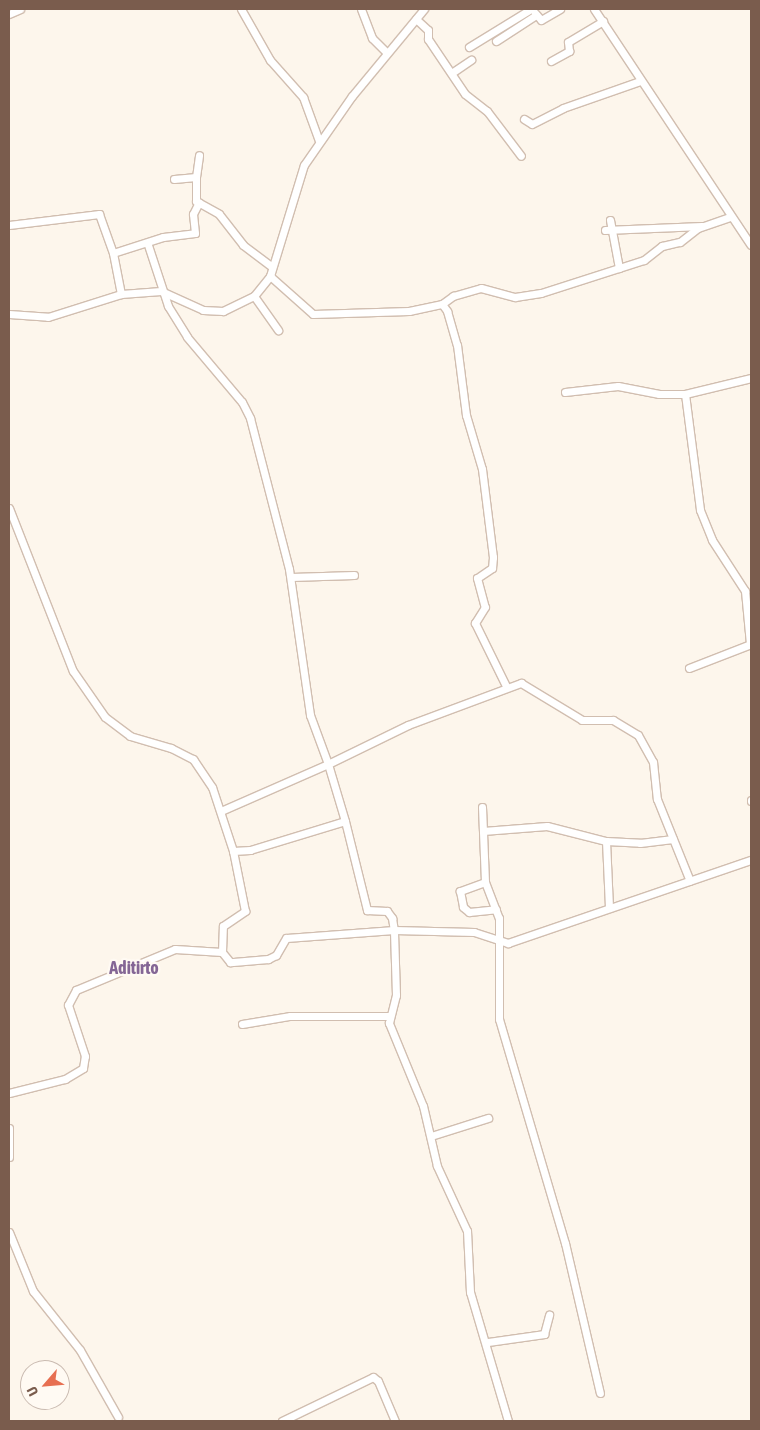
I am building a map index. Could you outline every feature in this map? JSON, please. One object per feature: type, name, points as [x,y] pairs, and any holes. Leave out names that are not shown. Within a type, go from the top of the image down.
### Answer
[{"type":"street","points":[[9,14],[20,9]]},
{"type":"street","points":[[241,9],[270,60],[303,97],[319,140]]},
{"type":"street","points":[[361,9],[372,38],[387,54]]},
{"type":"street","points":[[9,314],[54,316],[121,294],[161,291],[215,311],[233,309],[254,296],[270,276],[299,178],[319,140],[424,9]]},
{"type":"street","points":[[533,11],[541,20],[560,9]]},
{"type":"street","points":[[594,9],[604,21],[640,80],[730,217],[751,245]]},
{"type":"street","points":[[496,41],[533,11]]},
{"type":"street","points":[[469,47],[533,11]]},
{"type":"street","points":[[416,19],[426,28],[428,39],[453,72],[465,94],[487,111],[521,156]]},
{"type":"street","points":[[551,61],[569,51],[568,42],[604,21]]},
{"type":"street","points":[[453,72],[471,60]]},
{"type":"street","points":[[524,119],[532,124],[563,108],[640,80]]},
{"type":"street","points":[[114,253],[148,245],[163,237],[195,233],[193,214],[199,202],[196,177],[198,155]]},
{"type":"street","points":[[174,179],[196,177]]},
{"type":"street","points":[[199,202],[219,214],[243,245],[272,267]]},
{"type":"street","points":[[9,225],[96,212],[104,221],[114,253],[121,294]]},
{"type":"street","points":[[270,276],[313,314],[409,311],[442,304],[469,290],[490,288],[521,297],[647,259],[662,246],[680,242],[703,226],[730,217]]},
{"type":"street","points":[[610,220],[608,229],[619,268]]},
{"type":"street","points":[[608,229],[703,226]]},
{"type":"street","points":[[148,245],[161,291],[187,336],[246,408],[291,577],[307,703],[328,764],[366,907],[370,911],[390,913],[394,930],[396,995],[388,1016],[431,1136],[437,1166],[467,1231],[470,1292],[488,1342],[508,1421]]},
{"type":"street","points":[[254,296],[278,330]]},
{"type":"street","points":[[442,304],[457,345],[466,415],[482,469],[493,557],[492,568],[477,578],[485,607],[475,623],[506,686]]},
{"type":"street","points":[[565,392],[618,386],[659,394],[686,394],[751,378]]},
{"type":"street","points":[[686,394],[700,510],[712,540],[744,591],[751,644],[688,668]]},
{"type":"street","points":[[9,508],[80,687],[122,732],[193,759],[212,787],[233,851],[244,911],[223,926],[222,952],[230,962],[260,960],[276,955],[282,940],[290,936],[394,930],[474,932],[499,941],[514,942],[751,860]]},
{"type":"street","points":[[291,577],[354,575]]},
{"type":"street","points":[[221,811],[328,764],[408,725],[506,686],[521,683],[531,686],[582,720],[613,720],[638,736],[653,762],[656,799],[690,881]]},
{"type":"street","points":[[482,807],[485,882],[496,909],[499,941],[499,1019],[565,1243],[600,1393]]},
{"type":"street","points":[[233,851],[260,848],[344,820]]},
{"type":"street","points":[[483,831],[547,826],[606,841],[640,843],[673,839]]},
{"type":"street","points":[[606,841],[610,908]]},
{"type":"street","points":[[485,882],[460,891],[463,907],[469,912],[496,909]]},
{"type":"street","points":[[9,1093],[65,1079],[84,1068],[85,1056],[68,1005],[76,990],[175,949],[222,952]]},
{"type":"street","points":[[242,1024],[290,1016],[388,1016]]},
{"type":"street","points":[[431,1136],[488,1118]]},
{"type":"street","points":[[9,1128],[12,1140],[9,1157]]},
{"type":"street","points":[[9,1232],[33,1291],[80,1350],[117,1420]]},
{"type":"street","points":[[488,1342],[545,1333],[549,1315]]},
{"type":"street","points":[[282,1421],[373,1377],[378,1381],[395,1421]]},
{"type":"district","name":"Aditirto","points":[[134,968]]}]
